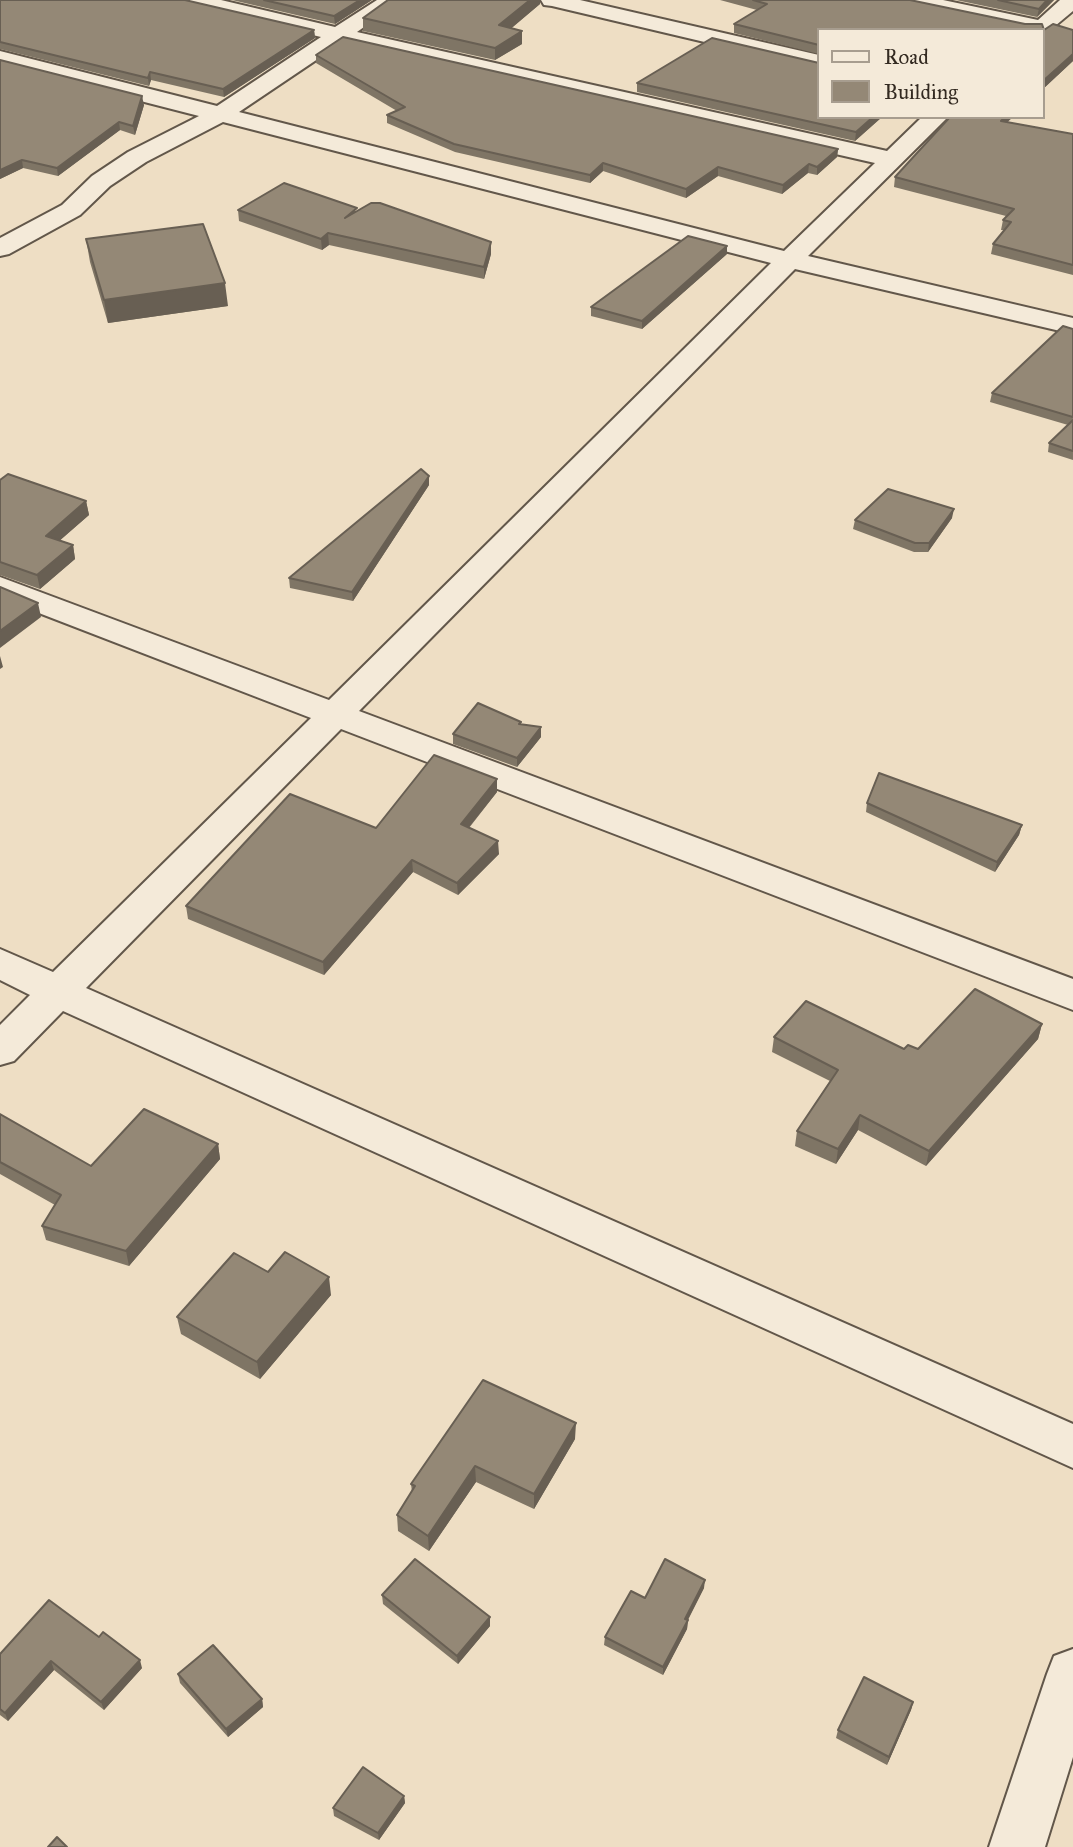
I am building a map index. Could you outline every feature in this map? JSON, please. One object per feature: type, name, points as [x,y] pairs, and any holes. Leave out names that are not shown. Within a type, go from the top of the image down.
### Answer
[{"type":"street","points":[[194,0],[892,159]]},
{"type":"street","points":[[0,248],[71,210],[101,181],[137,157],[221,114],[391,0]]},
{"type":"street","points":[[552,0],[818,62]]},
{"type":"street","points":[[912,0],[1037,28]]},
{"type":"street","points":[[1042,28],[1073,0]]},
{"type":"street","points":[[0,58],[789,260],[1073,326]]},
{"type":"street","points":[[0,1049],[789,260],[934,119]]},
{"type":"street","points":[[0,587],[1073,995]]},
{"type":"street","points":[[0,963],[58,992],[1073,1447]]},
{"type":"street","points":[[1017,1847],[1073,1674]]},
{"type":"building","points":[[0,0],[185,0],[314,30],[223,89],[150,72],[148,78],[0,42]]},
{"type":"building","points":[[264,0],[360,0],[334,16]]},
{"type":"building","points":[[388,0],[530,0],[499,25],[522,31],[495,48],[363,18]]},
{"type":"building","points":[[753,0],[910,0],[1025,24],[1042,24],[1043,28],[818,28],[818,45],[734,24],[767,4]]},
{"type":"building","points":[[998,0],[1047,0],[1039,9]]},
{"type":"building","points":[[1053,24],[1073,30],[1073,54],[1045,79],[1045,29]]},
{"type":"building","points":[[343,37],[838,149],[817,167],[809,164],[783,185],[718,167],[686,189],[603,163],[590,175],[454,144],[387,115],[405,107],[316,55]]},
{"type":"building","points":[[712,38],[818,63],[818,119],[871,119],[856,132],[637,83]]},
{"type":"building","points":[[0,60],[142,96],[133,126],[119,122],[57,168],[22,160],[0,170]]},
{"type":"building","points":[[948,119],[1003,119],[1001,121],[1073,134],[1073,265],[993,244],[1011,222],[1003,220],[1014,209],[895,177]]},
{"type":"building","points":[[284,183],[357,208],[345,218],[371,203],[380,203],[491,242],[484,267],[328,233],[321,239],[238,210]]},
{"type":"building","points":[[203,224],[225,283],[104,300],[86,239]]},
{"type":"building","points":[[688,236],[727,246],[642,321],[591,307]]},
{"type":"building","points":[[1063,326],[1073,329],[1073,417],[992,393]]},
{"type":"building","points":[[1073,420],[1073,451],[1049,443]]},
{"type":"building","points":[[421,469],[429,476],[352,592],[289,578]]},
{"type":"building","points":[[8,474],[86,501],[46,536],[73,545],[37,575],[0,562],[0,480]]},
{"type":"building","points":[[888,489],[954,509],[929,543],[915,543],[855,520]]},
{"type":"building","points":[[0,587],[38,603],[0,631]]},
{"type":"building","points":[[478,703],[521,722],[519,724],[541,727],[517,758],[453,734]]},
{"type":"building","points":[[434,755],[497,779],[461,824],[498,841],[457,883],[412,860],[323,962],[186,906],[290,794],[376,828]]},
{"type":"building","points":[[879,773],[1022,825],[997,862],[867,803]]},
{"type":"building","points":[[975,989],[1042,1024],[929,1151],[860,1115],[838,1149],[797,1131],[838,1070],[774,1037],[806,1001],[904,1049],[908,1045],[918,1049]]},
{"type":"building","points":[[144,1109],[218,1144],[126,1251],[42,1226],[61,1195],[0,1162],[0,1114],[91,1166]]},
{"type":"building","points":[[285,1252],[329,1277],[257,1362],[177,1317],[234,1253],[268,1272]]},
{"type":"building","points":[[483,1380],[576,1423],[534,1494],[475,1466],[428,1536],[397,1515],[415,1486],[411,1484]]},
{"type":"building","points":[[415,1559],[490,1617],[457,1656],[382,1595]]},
{"type":"building","points":[[665,1559],[705,1580],[663,1667],[605,1637],[631,1591],[645,1598]]},
{"type":"building","points":[[49,1600],[99,1637],[103,1632],[140,1660],[101,1702],[51,1661],[5,1713],[0,1709],[0,1654]]},
{"type":"building","points":[[213,1645],[262,1699],[226,1729],[178,1674]]},
{"type":"building","points":[[864,1677],[913,1702],[889,1757],[838,1730]]},
{"type":"building","points":[[363,1767],[404,1796],[378,1833],[333,1808]]},
{"type":"building","points":[[57,1837],[67,1847],[48,1847]]}]
